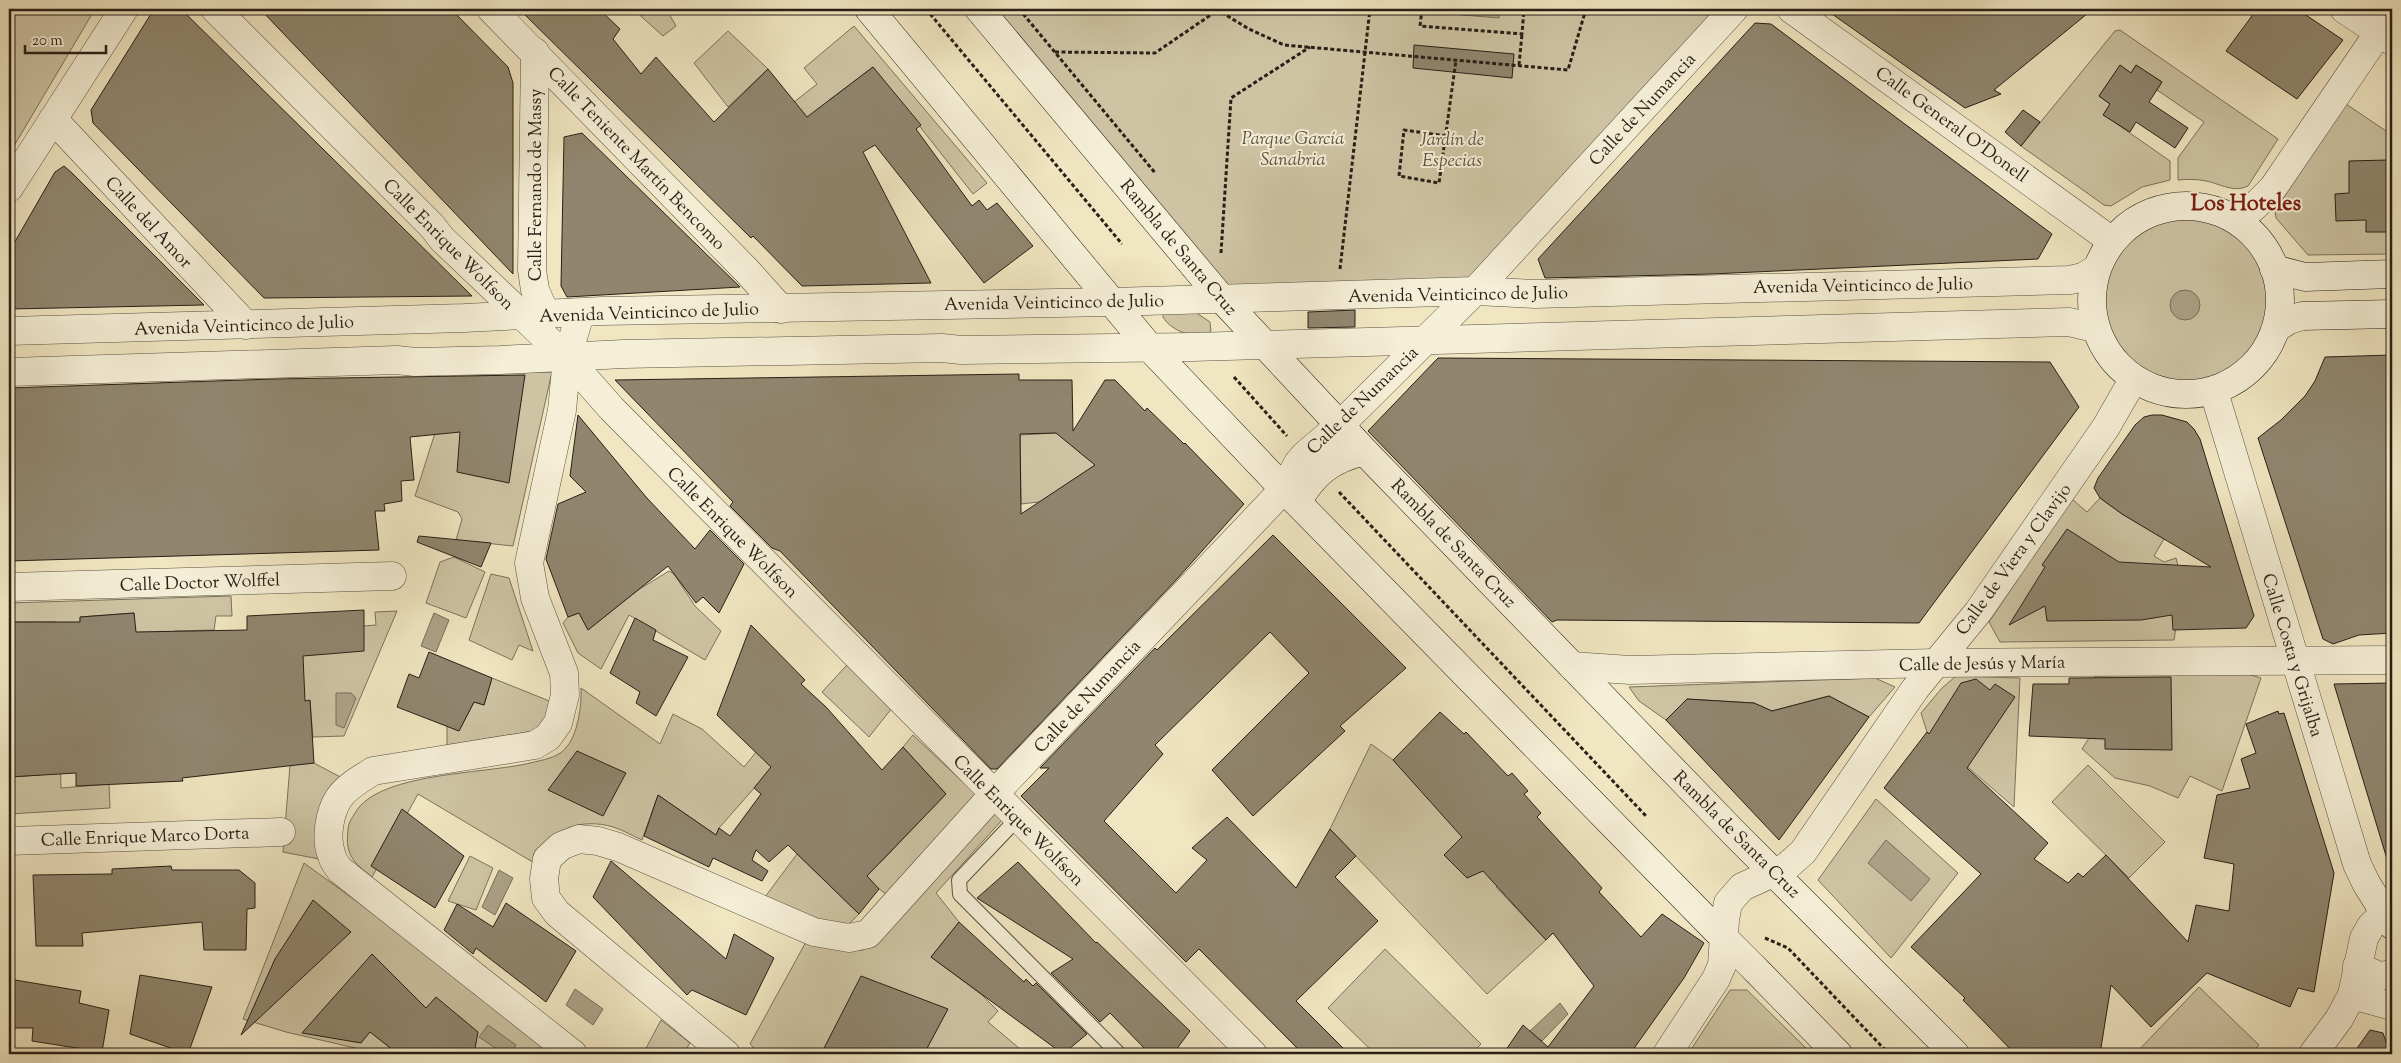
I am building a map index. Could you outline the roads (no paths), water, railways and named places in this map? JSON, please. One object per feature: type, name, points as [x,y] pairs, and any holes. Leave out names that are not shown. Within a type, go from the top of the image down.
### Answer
[{"type":"street","points":[[9,188],[124,9]]},
{"type":"street","name":"Calle Enrique Wolfson","points":[[215,9],[520,316],[567,358],[612,409],[1017,819],[1253,1054]]},
{"type":"street","name":"Calle Teniente Martín Bencomo","points":[[491,9],[535,52],[781,308]]},
{"type":"street","points":[[869,9],[1150,348],[1290,495],[1838,1054]]},
{"type":"street","name":"Rambla de Santa Cruz","points":[[979,9],[1221,298],[1364,451],[1572,666],[1955,1054]]},
{"type":"street","name":"Calle de Numancia","points":[[726,1054],[557,913],[546,898],[544,879],[547,859],[561,846],[579,839],[598,841],[618,847],[814,932],[848,938],[868,934],[994,795],[1290,495],[1298,463],[1312,463],[1340,425],[1423,340],[1475,291],[1734,9]]},
{"type":"street","name":"Calle General O'Donell","points":[[1791,9],[2112,241]]},
{"type":"street","points":[[2237,220],[2273,188],[2388,29],[2344,9]]},
{"type":"street","name":"Calle Fernando de Massy","points":[[535,52],[532,270],[535,290],[546,314]]},
{"type":"street","name":"Calle del Amor","points":[[52,119],[246,326]]},
{"type":"street","points":[[2192,206],[2219,211],[2237,220],[2265,247],[2274,269],[2280,297],[2278,327],[2265,354],[2242,378],[2214,392],[2189,395],[2165,394],[2133,380],[2112,360],[2095,328],[2092,298],[2096,269],[2112,241],[2125,228],[2145,215],[2167,207],[2192,206]]},
{"type":"street","name":"Avenida Veinticinco de Julio","points":[[9,331],[246,326],[580,314],[602,311],[1112,302],[1475,291],[1535,294],[2070,280],[2083,277],[2096,269]]},
{"type":"street","points":[[2274,269],[2305,277],[2392,274]]},
{"type":"street","points":[[573,1054],[340,870],[331,856],[329,838],[331,815],[339,798],[352,785],[372,771],[534,744],[548,737],[558,723],[565,695],[564,673],[535,598],[529,563],[562,410],[567,358],[580,314]]},
{"type":"street","points":[[2278,327],[2289,320],[2302,316],[2392,314]]},
{"type":"street","points":[[9,372],[397,360],[415,362],[567,358],[624,354],[932,348],[961,350],[1150,348],[2069,322],[2095,328]]},
{"type":"street","name":"Calle de Viera y Clavijo","points":[[1667,1054],[1716,979],[1722,965],[1726,909],[1736,892],[1750,882],[1775,873],[1803,852],[1914,689],[1978,612],[2106,427],[2133,380]]},
{"type":"street","name":"Calle Costa y Grijalba","points":[[2214,392],[2357,864],[2366,883],[2390,915]]},
{"type":"street","points":[[1312,463],[1336,460],[1364,451]]},
{"type":"street","name":"Calle Doctor Wolffel","points":[[9,588],[392,576]]},
{"type":"street","name":"Calle de Jesús y María","points":[[1572,666],[1630,670],[1936,663],[2392,660]]},
{"type":"street","name":"Calle Enrique Marco Dorta","points":[[9,841],[281,832]]},
{"type":"street","points":[[2313,1054],[2352,996],[2364,938],[2390,915]]},
{"type":"street","points":[[2358,966],[2379,976],[2392,974]]},
{"type":"street","points":[[2352,996],[2392,1006]]},
{"type":"lane","points":[[1017,819],[959,880],[960,894],[1118,1053]]},
{"type":"district","name":"Los Hoteles","points":[[2246,202]]},
{"type":"park label","name":"Parque García Sanabria","points":[[1293,148]]},
{"type":"park label","name":"Jardín de Especias","points":[[1452,149]]}]
